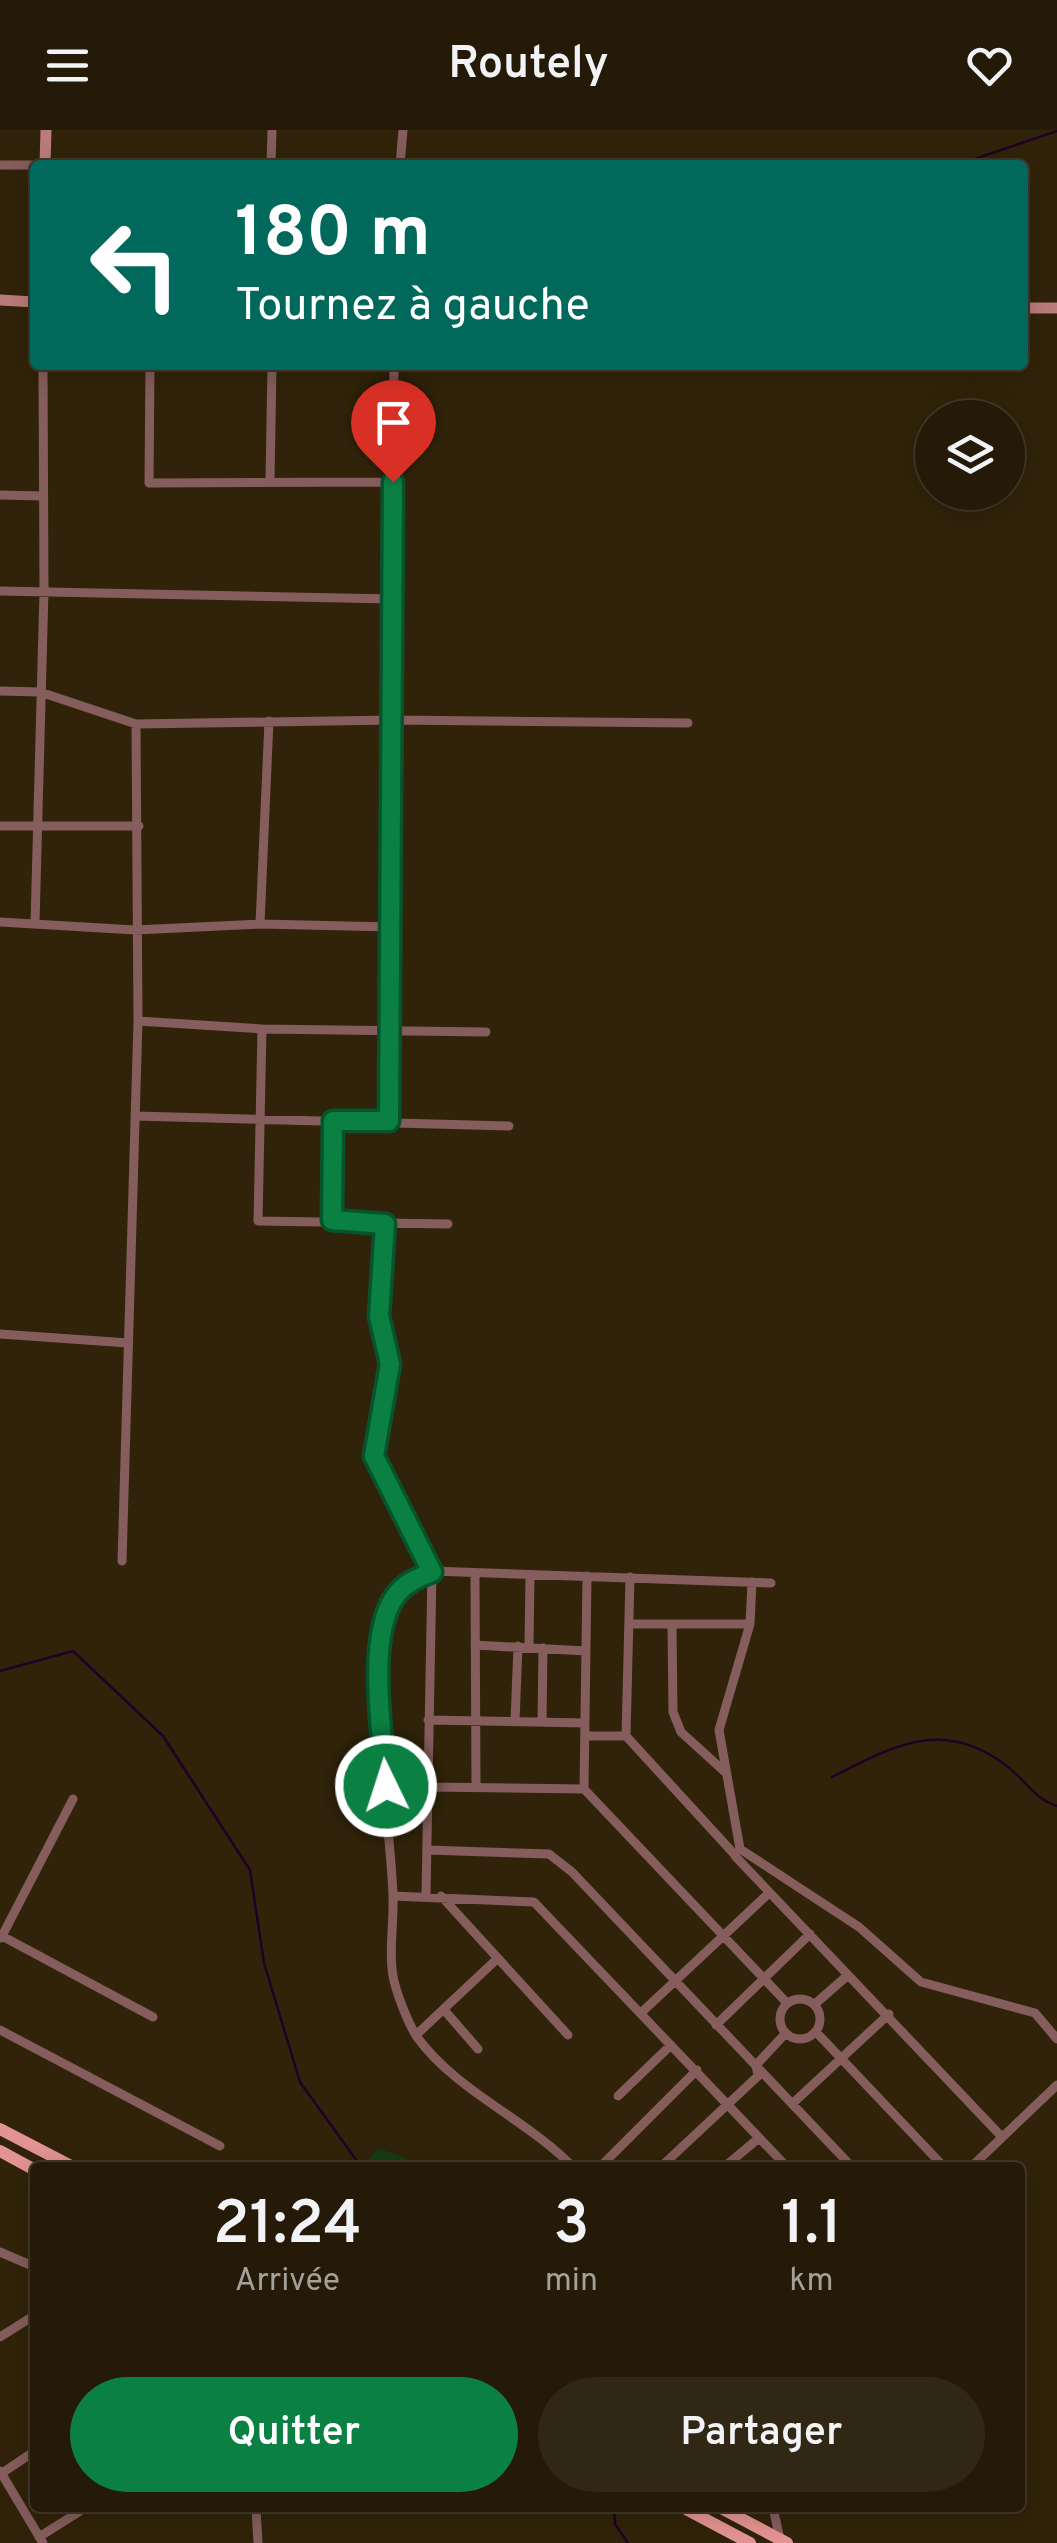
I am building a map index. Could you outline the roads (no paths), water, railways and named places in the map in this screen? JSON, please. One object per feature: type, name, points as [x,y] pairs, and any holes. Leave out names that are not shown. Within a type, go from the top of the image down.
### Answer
[{"type":"main road","points":[[0,2130],[63,2162]]},
{"type":"main road","points":[[0,2152],[30,2167]]},
{"type":"main road","points":[[692,2512],[750,2543]]},
{"type":"main road","points":[[729,2512],[784,2541]]},
{"type":"street","points":[[45,160],[46,130]]},
{"type":"street","points":[[271,160],[272,130]]},
{"type":"street","points":[[400,160],[402,130]]},
{"type":"street","points":[[0,165],[30,165]]},
{"type":"street","points":[[0,300],[30,302]]},
{"type":"street","points":[[1028,308],[1057,308]]},
{"type":"street","points":[[35,923],[44,591],[43,370]]},
{"type":"street","points":[[150,370],[149,484],[270,480],[393,482]]},
{"type":"street","points":[[270,480],[272,370]]},
{"type":"street","points":[[389,1121],[394,370]]},
{"type":"street","points":[[0,495],[42,496]]},
{"type":"street","points":[[0,591],[392,599]]},
{"type":"street","points":[[0,690],[40,692],[136,724],[392,720],[688,723]]},
{"type":"street","points":[[260,924],[269,721]]},
{"type":"street","points":[[122,1561],[138,1021],[136,724]]},
{"type":"street","points":[[0,826],[139,826]]},
{"type":"street","points":[[0,922],[135,930],[260,924],[392,927]]},
{"type":"street","points":[[138,1021],[262,1030],[486,1032]]},
{"type":"street","points":[[262,1030],[258,1221],[448,1224]]},
{"type":"street","points":[[136,1116],[509,1126]]},
{"type":"street","points":[[332,1220],[333,1121]]},
{"type":"street","points":[[385,1224],[379,1316],[390,1364],[374,1456],[432,1572],[426,1894]]},
{"type":"street","points":[[0,1334],[128,1343]]},
{"type":"street","points":[[568,2162],[548,2140],[449,2070],[416,2035],[393,1979],[393,1896],[379,1676],[383,1630],[392,1599],[409,1582],[432,1572],[771,1582]]},
{"type":"street","points":[[516,1722],[530,1575]]},
{"type":"street","points":[[475,1576],[476,1786]]},
{"type":"street","points":[[587,1576],[584,1789],[787,2002]]},
{"type":"street","points":[[630,1578],[626,1736],[737,1853],[768,1894],[888,2014],[1001,2136]]},
{"type":"street","points":[[737,1853],[719,1730],[750,1624],[752,1582]]},
{"type":"street","points":[[630,1624],[750,1624]]},
{"type":"street","points":[[672,1625],[673,1712],[681,1732],[726,1773]]},
{"type":"street","points":[[475,1645],[586,1650]]},
{"type":"street","points":[[542,1722],[543,1648]]},
{"type":"street","points":[[428,1720],[585,1723]]},
{"type":"street","points":[[585,1736],[626,1736]]},
{"type":"street","points":[[428,1787],[584,1789]]},
{"type":"street","points":[[73,1799],[1,1937],[153,2017]]},
{"type":"street","points":[[427,1850],[549,1854],[572,1872],[846,2162]]},
{"type":"street","points":[[737,1853],[859,1927],[921,1982],[1035,2014],[1057,2039]]},
{"type":"street","points":[[393,1896],[426,1894],[534,1902],[782,2162]]},
{"type":"street","points":[[642,2012],[768,1894]]},
{"type":"street","points":[[440,1896],[568,2034]]},
{"type":"street","points":[[716,2026],[810,1934]]},
{"type":"street","points":[[416,2035],[498,1958]]},
{"type":"street","points":[[815,2004],[848,1974]]},
{"type":"street","points":[[802,1998],[815,2004],[821,2018],[816,2032],[801,2040],[785,2034],[779,2018],[787,2002],[802,1998]]},
{"type":"street","points":[[445,2011],[478,2049]]},
{"type":"street","points":[[792,2104],[888,2014]]},
{"type":"street","points":[[0,2030],[220,2146]]},
{"type":"street","points":[[816,2032],[940,2162]]},
{"type":"street","points":[[756,2065],[785,2034]]},
{"type":"street","points":[[618,2096],[671,2044]]},
{"type":"street","points":[[665,2162],[758,2076],[756,2065]]},
{"type":"street","points":[[606,2162],[697,2070]]},
{"type":"street","points":[[976,2162],[1057,2085]]},
{"type":"street","points":[[732,2162],[759,2138]]},
{"type":"street","points":[[0,2252],[30,2265]]},
{"type":"street","points":[[0,2337],[30,2318]]},
{"type":"street","points":[[30,2454],[1,2472],[41,2540],[80,2512]]},
{"type":"street","points":[[256,2512],[258,2543]]},
{"type":"street","points":[[774,2512],[784,2541]]},
{"type":"waterway","points":[[972,160],[1057,131]]},
{"type":"waterway","points":[[0,1671],[73,1651],[163,1736],[250,1870],[264,1963],[300,2082],[358,2162]]},
{"type":"waterway","points":[[832,1777],[899,1747],[941,1740],[985,1752],[1057,1806]]},
{"type":"waterway","points":[[614,2512],[615,2524],[628,2543]]}]
